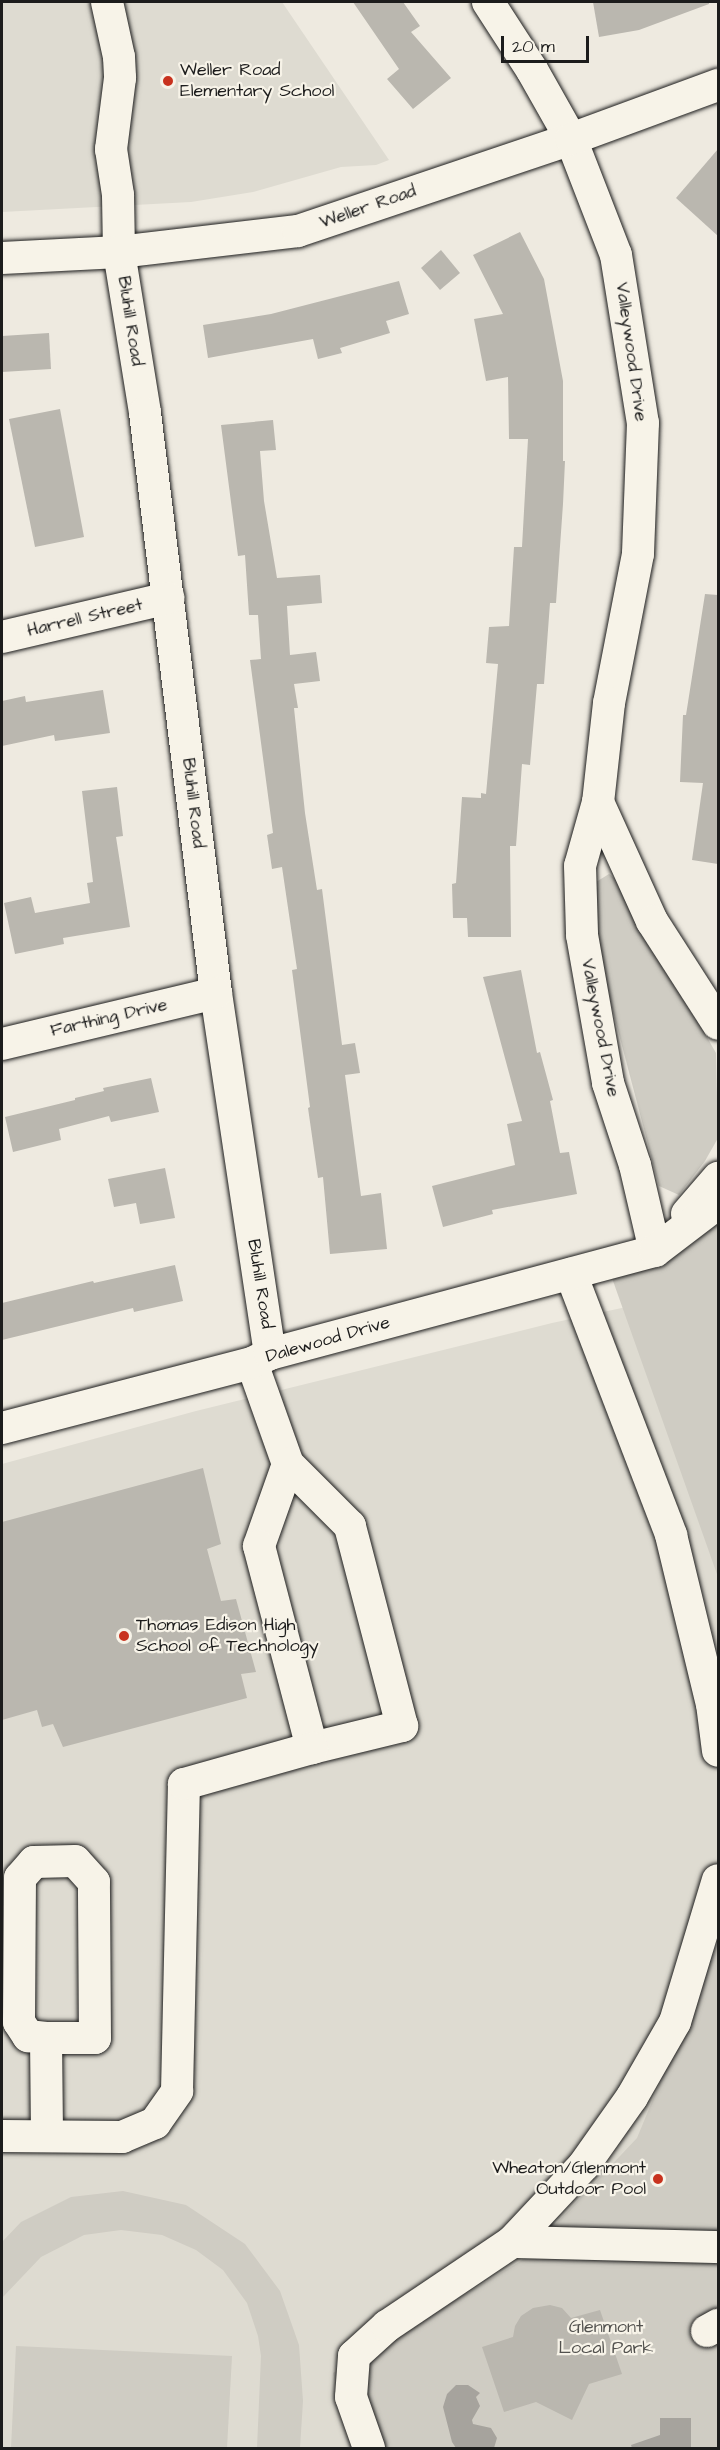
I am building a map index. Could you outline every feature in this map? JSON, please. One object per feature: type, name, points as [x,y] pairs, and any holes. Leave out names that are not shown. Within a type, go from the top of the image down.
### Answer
[{"type":"street","name":"Bluhill Road","points":[[107,2],[119,57],[120,78],[111,149],[118,195],[119,252],[145,413],[261,1359],[288,1464]]},
{"type":"street","name":"Valleywood Drive","points":[[489,2],[532,70],[571,139],[616,255],[643,423],[638,554],[609,703],[598,802],[580,866],[582,935],[608,1083],[635,1165],[656,1251]]},
{"type":"street","name":"Weller Road","points":[[2,258],[119,252],[298,231],[571,139],[718,85]]},
{"type":"street","name":"Harrell Street","points":[[2,637],[168,598]]},
{"type":"street","points":[[598,802],[652,921],[718,1024]]},
{"type":"street","name":"Farthing Drive","points":[[2,1044],[216,993]]},
{"type":"street","points":[[656,1251],[718,1178]]},
{"type":"street","name":"Dalewood Drive","points":[[2,1428],[656,1251],[718,1203]]},
{"type":"street","points":[[571,1274],[670,1535],[712,1704],[718,1751]]},
{"type":"street","points":[[2,2136],[122,2137],[155,2123],[177,2091],[184,1784],[312,1748],[402,1726],[350,1526],[288,1464],[259,1546],[312,1748]]},
{"type":"street","points":[[75,1861],[94,1882],[95,2038],[46,2038],[28,2036],[19,2022],[20,1878],[34,1862],[75,1861]]},
{"type":"street","points":[[369,2448],[351,2397],[354,2356],[387,2326],[512,2242],[584,2164],[638,2088],[675,2022],[718,1880]]},
{"type":"street","points":[[46,2038],[47,2136]]},
{"type":"street","points":[[512,2242],[718,2247]]},
{"type":"shaded area","name":"Weller Road Elementary School","points":[[2,2],[282,2],[389,160],[376,165],[341,167],[253,192],[191,202],[2,212]]},
{"type":"shaded area","points":[[718,1266],[718,2143],[351,2446],[352,2448],[2,2448],[2,1464],[196,1411],[552,1323],[645,1303]]},
{"type":"shaded area","points":[[456,2385],[468,2385],[480,2393],[476,2397],[480,2406],[472,2420],[473,2424],[491,2428],[497,2438],[494,2448],[456,2448],[452,2442],[443,2407],[447,2394]]},
{"type":"shaded area","points":[[660,2418],[691,2418],[691,2448],[632,2448],[631,2445],[660,2435]]},
{"type":"green space","points":[[609,874],[618,881],[716,1053],[718,1138],[705,1161],[679,1195],[659,1186],[601,966],[592,903],[596,882]]},
{"type":"green space","points":[[718,1178],[718,1577],[607,1264],[655,1251]]},
{"type":"green space","name":"Glenmont Local Park","points":[[718,1942],[718,2448],[352,2448],[333,2373],[521,2261],[637,2138]]},
{"type":"green space","points":[[123,2191],[186,2205],[245,2244],[280,2291],[299,2345],[303,2401],[300,2448],[257,2448],[261,2356],[258,2336],[247,2303],[223,2270],[196,2250],[162,2235],[121,2230],[84,2235],[41,2257],[2,2298],[2,2242],[21,2222],[71,2197]]},
{"type":"green space","points":[[16,2346],[232,2356],[227,2448],[11,2448]]},
{"type":"building","points":[[353,2],[403,2],[420,26],[411,32],[451,78],[413,109],[387,79],[399,69]]},
{"type":"building","points":[[593,2],[709,2],[709,4],[639,30],[599,37]]},
{"type":"building","points":[[718,149],[718,236],[676,198]]},
{"type":"building","points":[[520,232],[544,279],[563,381],[563,461],[565,461],[556,603],[550,603],[544,684],[537,684],[530,765],[522,764],[516,846],[510,846],[511,937],[468,937],[467,918],[453,918],[452,884],[456,883],[462,797],[481,798],[481,793],[486,794],[498,664],[486,663],[489,627],[509,626],[514,547],[522,547],[528,439],[509,439],[508,377],[486,381],[474,319],[503,314],[473,255]]},
{"type":"building","points":[[441,250],[460,273],[440,290],[421,268]]},
{"type":"building","points":[[399,281],[409,314],[386,321],[390,333],[340,348],[342,353],[318,359],[313,339],[208,358],[203,325],[271,314]]},
{"type":"building","points":[[49,333],[51,369],[2,372],[2,336]]},
{"type":"building","points":[[60,409],[84,537],[35,547],[9,419]]},
{"type":"building","points":[[273,420],[276,450],[260,451],[264,501],[277,578],[320,575],[322,603],[287,606],[290,655],[316,652],[320,681],[294,684],[298,708],[294,708],[305,813],[317,890],[322,889],[342,1045],[355,1043],[360,1073],[345,1075],[361,1196],[381,1193],[387,1249],[330,1254],[323,1177],[318,1178],[308,1108],[310,1107],[292,970],[297,969],[282,867],[272,869],[267,835],[273,833],[250,660],[261,659],[258,615],[249,615],[245,555],[238,556],[221,425]]},
{"type":"building","points":[[705,594],[718,595],[718,864],[692,860],[703,783],[680,782],[683,715],[686,715]]},
{"type":"building","points":[[103,690],[110,733],[55,741],[54,735],[2,746],[2,701],[25,696],[26,702]]},
{"type":"building","points":[[117,787],[123,836],[116,837],[130,927],[63,938],[64,944],[15,954],[4,903],[31,897],[35,913],[90,903],[87,883],[93,882],[82,791]]},
{"type":"building","points":[[521,970],[537,1053],[540,1052],[553,1100],[550,1101],[560,1153],[569,1152],[577,1194],[492,1210],[493,1214],[443,1227],[432,1186],[515,1165],[507,1124],[522,1121],[483,977]]},
{"type":"building","points":[[151,1078],[159,1112],[111,1122],[109,1116],[59,1129],[61,1140],[13,1152],[5,1117],[75,1100],[75,1098],[104,1091],[103,1088]]},
{"type":"building","points":[[165,1168],[175,1218],[140,1224],[136,1203],[114,1207],[108,1179]]},
{"type":"building","points":[[175,1265],[183,1301],[134,1312],[133,1308],[2,1340],[2,1303],[93,1281],[94,1283]]},
{"type":"building","name":"Thomas Edison High School of Technology","points":[[203,1468],[221,1544],[207,1549],[221,1601],[236,1599],[256,1672],[241,1674],[247,1698],[63,1747],[53,1724],[42,1727],[37,1710],[2,1720],[2,1522]]},
{"type":"building","points":[[550,2305],[562,2308],[571,2318],[600,2310],[622,2374],[589,2384],[572,2420],[536,2402],[504,2412],[482,2347],[513,2337],[515,2326],[521,2316],[533,2308]]},
{"type":"place","name":"Weller Road Elementary School","points":[[168,81]]},
{"type":"place","name":"Thomas Edison High School of Technology","points":[[124,1636]]},
{"type":"place","name":"Wheaton/Glenmont Outdoor Pool","points":[[658,2179]]}]
